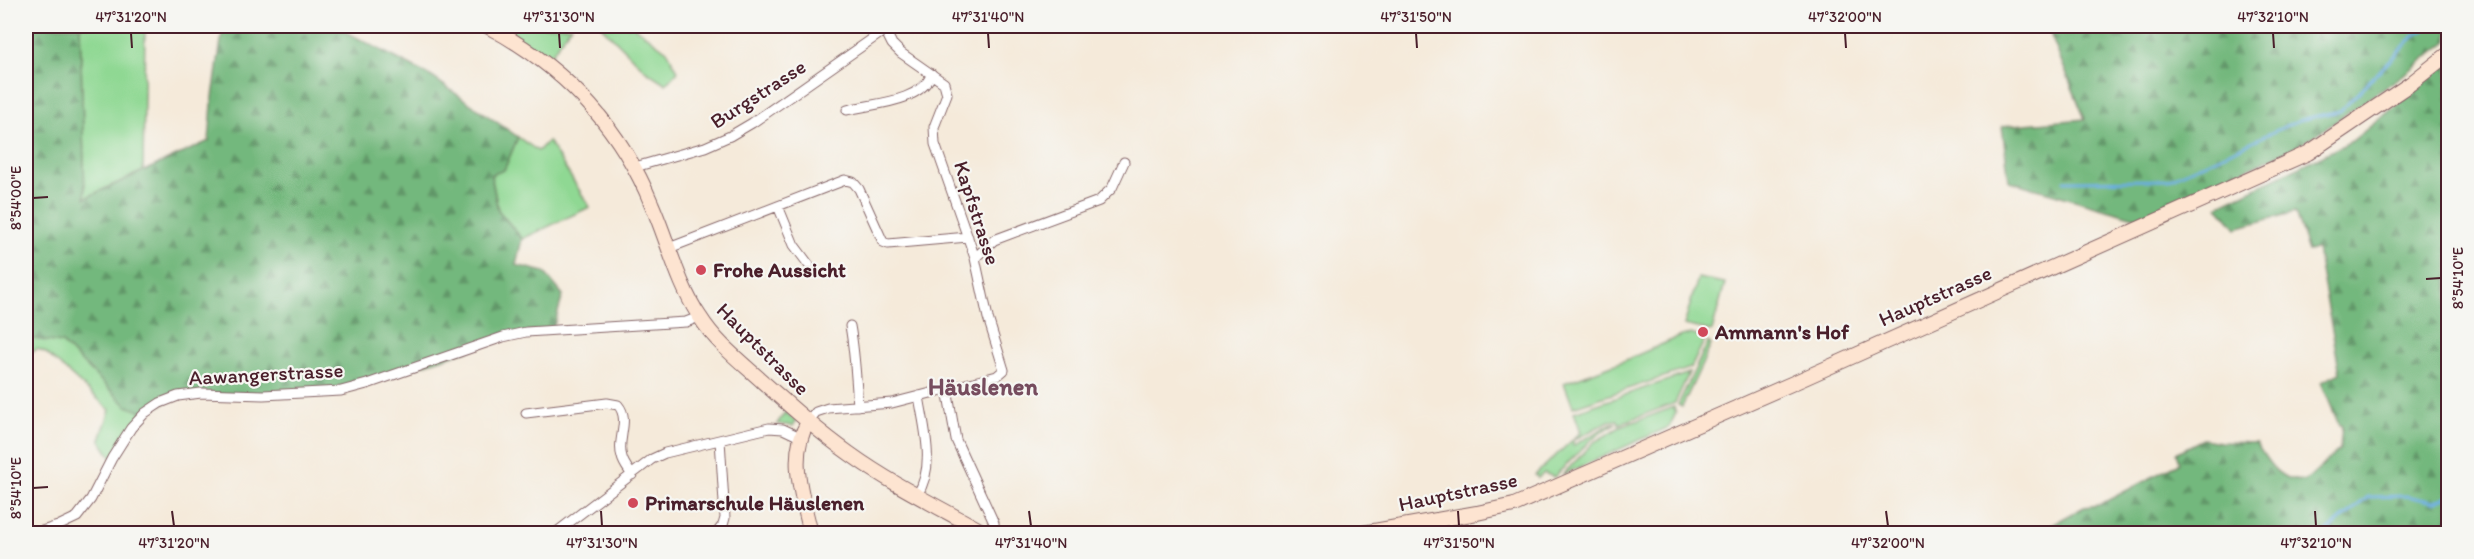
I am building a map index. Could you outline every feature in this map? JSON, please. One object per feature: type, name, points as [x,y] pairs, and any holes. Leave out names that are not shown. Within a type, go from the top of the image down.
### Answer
[{"type":"street","name":"Hauptstrasse","points":[[487,26],[517,42],[546,62],[569,82],[615,136],[635,167],[699,317],[724,346],[808,422],[863,463],[982,532]]},
{"type":"street","name":"Burgstrasse","points":[[635,167],[698,149],[730,136],[752,123],[886,28]]},
{"type":"street","name":"Kapfstrasse","points":[[886,28],[892,44],[901,53],[944,83],[947,94],[934,127],[935,144],[975,258],[990,326],[1004,370],[997,376],[947,389]]},
{"type":"street","name":"Hauptstrasse","points":[[1357,534],[1498,509],[1528,499],[2308,153],[2410,84],[2448,54]]},
{"type":"street","points":[[846,110],[920,91],[933,74]]},
{"type":"street","points":[[975,258],[994,240],[1099,201],[1112,188],[1124,162]]},
{"type":"street","points":[[669,248],[842,181],[850,180],[859,189],[883,242],[888,244],[968,237]]},
{"type":"street","points":[[778,206],[794,245],[809,266]]},
{"type":"street","name":"Aawangerstrasse","points":[[32,534],[77,518],[91,499],[112,458],[131,428],[145,413],[160,403],[178,396],[201,393],[263,395],[342,390],[367,384],[436,359],[514,335],[553,329],[686,322],[699,317]]},
{"type":"street","points":[[850,326],[856,362],[854,370],[858,406]]},
{"type":"street","points":[[811,534],[797,460],[800,437],[808,422],[821,410],[882,404],[947,389],[956,440],[994,523],[995,534]]},
{"type":"street","points":[[917,495],[924,485],[928,462],[919,396]]},
{"type":"street","points":[[526,413],[607,403],[618,405],[624,420],[621,457],[632,475]]},
{"type":"street","points":[[554,534],[665,453],[775,428],[800,437]]},
{"type":"street","points":[[716,534],[725,518],[720,440]]},
{"type":"green space","points":[[26,26],[80,26],[85,198],[209,141],[223,26],[335,26],[432,77],[518,137],[504,170],[491,175],[498,210],[522,239],[516,265],[544,272],[563,295],[553,329],[526,332],[341,391],[178,396],[145,413],[127,406],[62,343],[26,338]]},
{"type":"green space","points":[[80,26],[145,26],[143,171],[85,198]]},
{"type":"green space","points":[[487,26],[571,26],[546,62]]},
{"type":"green space","points":[[601,26],[633,26],[667,51],[678,71],[666,84],[646,71]]},
{"type":"green space","points":[[2047,26],[2448,26],[2448,41],[2409,71],[2302,144],[2137,218],[2009,181],[2002,126],[2085,119]]},
{"type":"green space","points":[[2448,64],[2448,533],[2037,533],[2084,507],[2099,505],[2179,463],[2176,453],[2203,439],[2256,443],[2270,464],[2281,475],[2305,481],[2340,449],[2342,426],[2339,425],[2321,382],[2340,373],[2317,249],[2308,251],[2295,212],[2236,228],[2218,206],[2352,141]]},
{"type":"green space","points":[[518,137],[538,151],[548,141],[590,207],[522,239],[498,210],[491,174],[504,170]]},
{"type":"green space","points":[[1698,278],[1725,283],[1712,331],[1684,325]]},
{"type":"green space","points":[[1691,334],[1705,339],[1691,368],[1573,407],[1564,383]]},
{"type":"green space","points":[[32,337],[62,343],[127,405],[145,413],[112,458],[100,440],[110,410],[46,353],[38,349],[26,354],[26,338]]},
{"type":"green space","points":[[1708,342],[1711,345],[1682,407],[1678,405]]},
{"type":"green space","points":[[1689,373],[1675,403],[1619,424],[1618,420],[1609,421],[1574,440],[1573,446],[1610,424],[1616,423],[1594,437],[1554,477],[1544,473],[1538,478],[1535,475],[1581,432],[1574,412]]},
{"type":"green space","points":[[1674,407],[1676,413],[1669,427],[1562,475],[1594,442],[1620,427]]},
{"type":"green space","points":[[785,412],[796,421],[793,426],[777,424]]},
{"type":"waterway","points":[[2064,181],[2168,180],[2299,120],[2340,111],[2414,36],[2430,26]]},
{"type":"waterway","points":[[2324,534],[2368,497],[2407,496],[2434,502],[2448,496]]},
{"type":"place","name":"Frohe Aussicht","points":[[701,270]]},
{"type":"place","name":"Ammann's Hof","points":[[1703,332]]},
{"type":"place","name":"Primarschule Häuslenen","points":[[633,503]]},
{"type":"district","name":"Häuslenen","points":[[983,387]]}]
